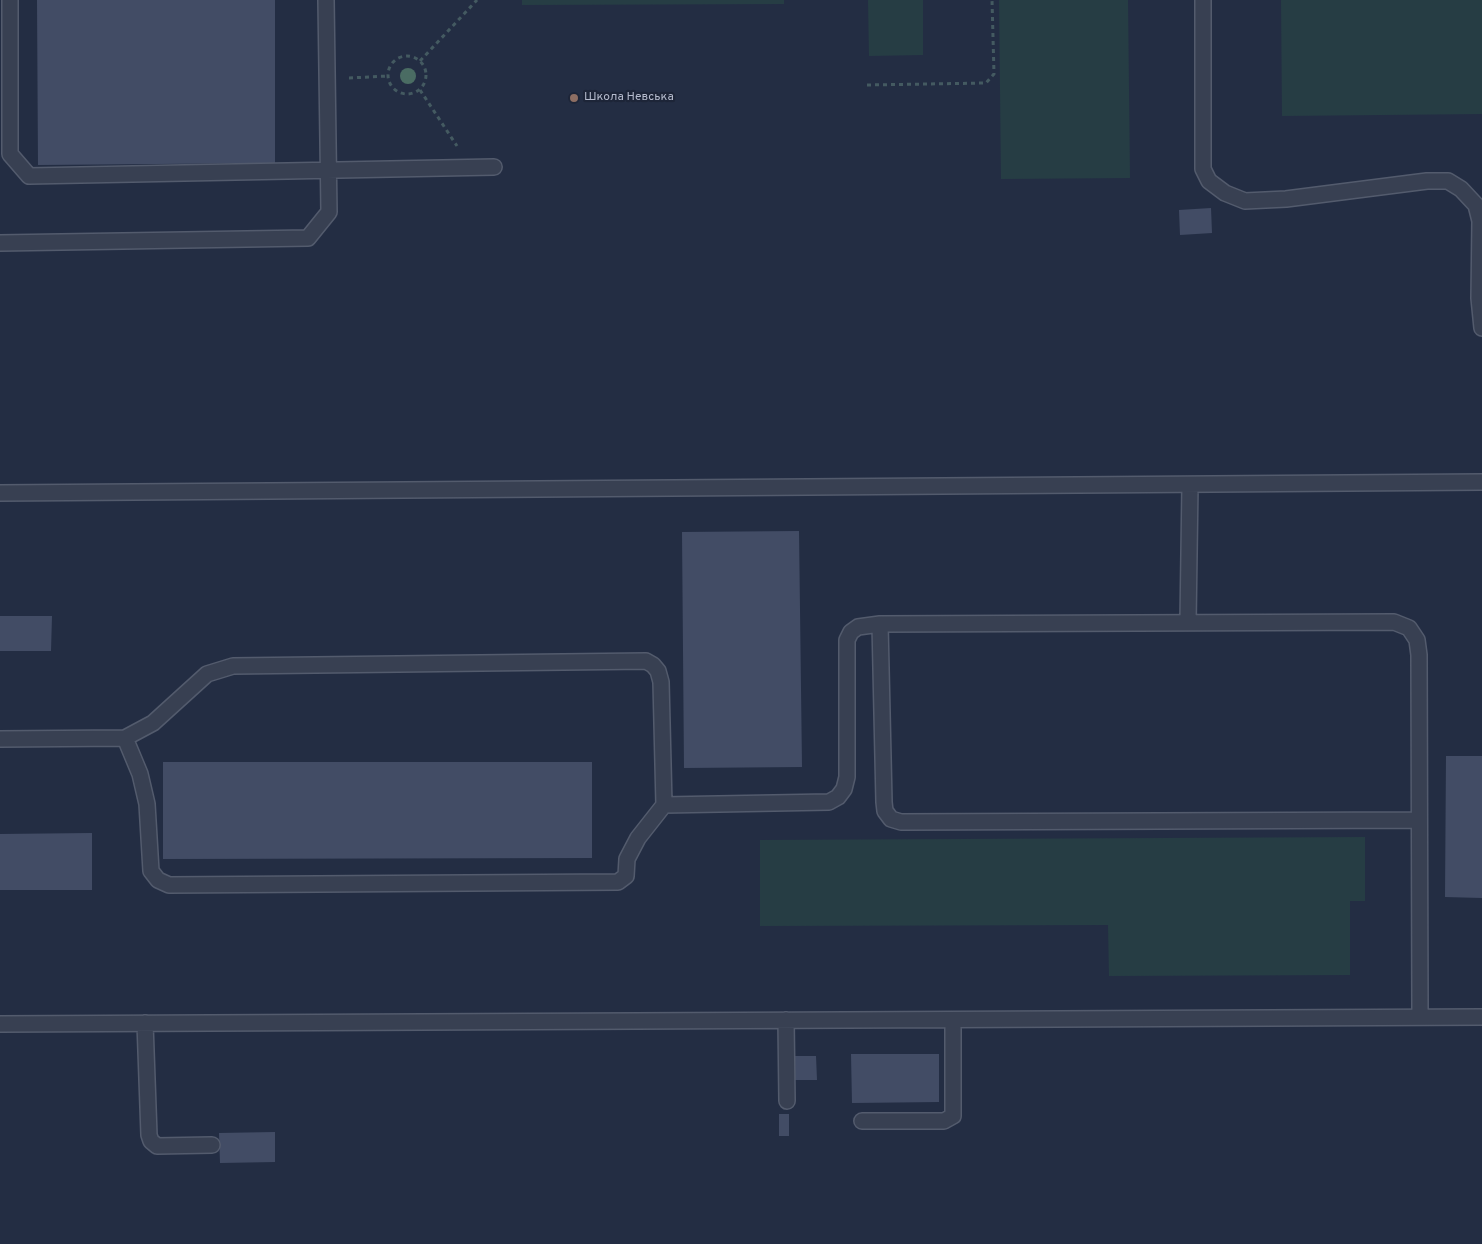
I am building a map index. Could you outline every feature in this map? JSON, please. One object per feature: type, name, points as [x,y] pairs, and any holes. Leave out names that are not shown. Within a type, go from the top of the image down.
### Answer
[{"type":"lane","points":[[10,0],[10,154],[29,176],[494,167]]},
{"type":"lane","points":[[0,244],[308,238],[329,212],[326,0]]},
{"type":"lane","points":[[1203,0],[1203,169],[1209,181],[1225,193],[1245,201],[1286,199],[1448,180],[1461,189],[1476,205],[1480,221],[1479,298],[1482,328]]},
{"type":"lane","points":[[0,493],[1482,482]]},
{"type":"lane","points":[[1188,622],[1190,484]]},
{"type":"lane","points":[[664,805],[829,802],[838,797],[844,789],[847,777],[847,640],[851,632],[858,627],[880,624],[1394,622],[1408,628],[1416,640],[1419,655],[1420,1017]]},
{"type":"lane","points":[[880,624],[884,802],[885,811],[891,819],[900,822],[1419,820]]},
{"type":"lane","points":[[0,739],[125,738],[153,724],[207,674],[233,666],[646,661],[658,671],[661,682],[664,805],[638,838],[627,859],[626,876],[618,882],[169,885],[158,880],[150,871],[147,804],[140,774],[125,738]]},
{"type":"lane","points":[[0,1024],[1482,1017]]},
{"type":"lane","points":[[786,1020],[787,1101]]},
{"type":"lane","points":[[862,1121],[944,1120],[953,1116],[953,1020]]},
{"type":"lane","points":[[145,1023],[149,1135],[151,1141],[157,1146],[212,1145]]},
{"type":"path","points":[[420,61],[477,0]]},
{"type":"path","points":[[867,84],[986,83],[994,74],[992,0]]},
{"type":"path","points":[[411,56],[420,61],[427,75],[426,81],[420,90],[412,94],[400,93],[391,85],[388,76],[390,67],[399,58],[411,56]]},
{"type":"path","points":[[327,80],[388,76]]},
{"type":"path","points":[[420,90],[471,168]]},
{"type":"shaded area","points":[[522,0],[784,0],[784,4],[522,5]]},
{"type":"shaded area","points":[[868,0],[923,0],[923,55],[869,56]]},
{"type":"shaded area","points":[[999,0],[1128,0],[1130,178],[1001,179]]},
{"type":"shaded area","points":[[1281,0],[1482,0],[1482,114],[1282,116]]},
{"type":"shaded area","points":[[1365,837],[1365,901],[1350,901],[1350,975],[1109,976],[1108,925],[760,926],[760,840]]},
{"type":"building","points":[[37,0],[275,0],[275,163],[38,165]]},
{"type":"building","points":[[1211,208],[1212,233],[1180,235],[1179,210]]},
{"type":"building","points":[[799,531],[802,767],[684,768],[682,532]]},
{"type":"building","points":[[0,616],[52,616],[51,651],[0,651]]},
{"type":"building","points":[[1446,756],[1482,756],[1482,898],[1445,897]]},
{"type":"building","points":[[163,762],[592,762],[592,858],[163,859]]},
{"type":"building","points":[[92,833],[92,890],[0,890],[0,834]]},
{"type":"building","points":[[851,1054],[939,1054],[939,1102],[852,1103]]},
{"type":"building","points":[[793,1056],[816,1056],[817,1080],[793,1080]]},
{"type":"building","points":[[779,1114],[789,1114],[789,1136],[779,1136]]},
{"type":"building","points":[[275,1132],[275,1162],[220,1163],[219,1133]]},
{"type":"place","name":"Школа Невська","points":[[574,98]]}]
